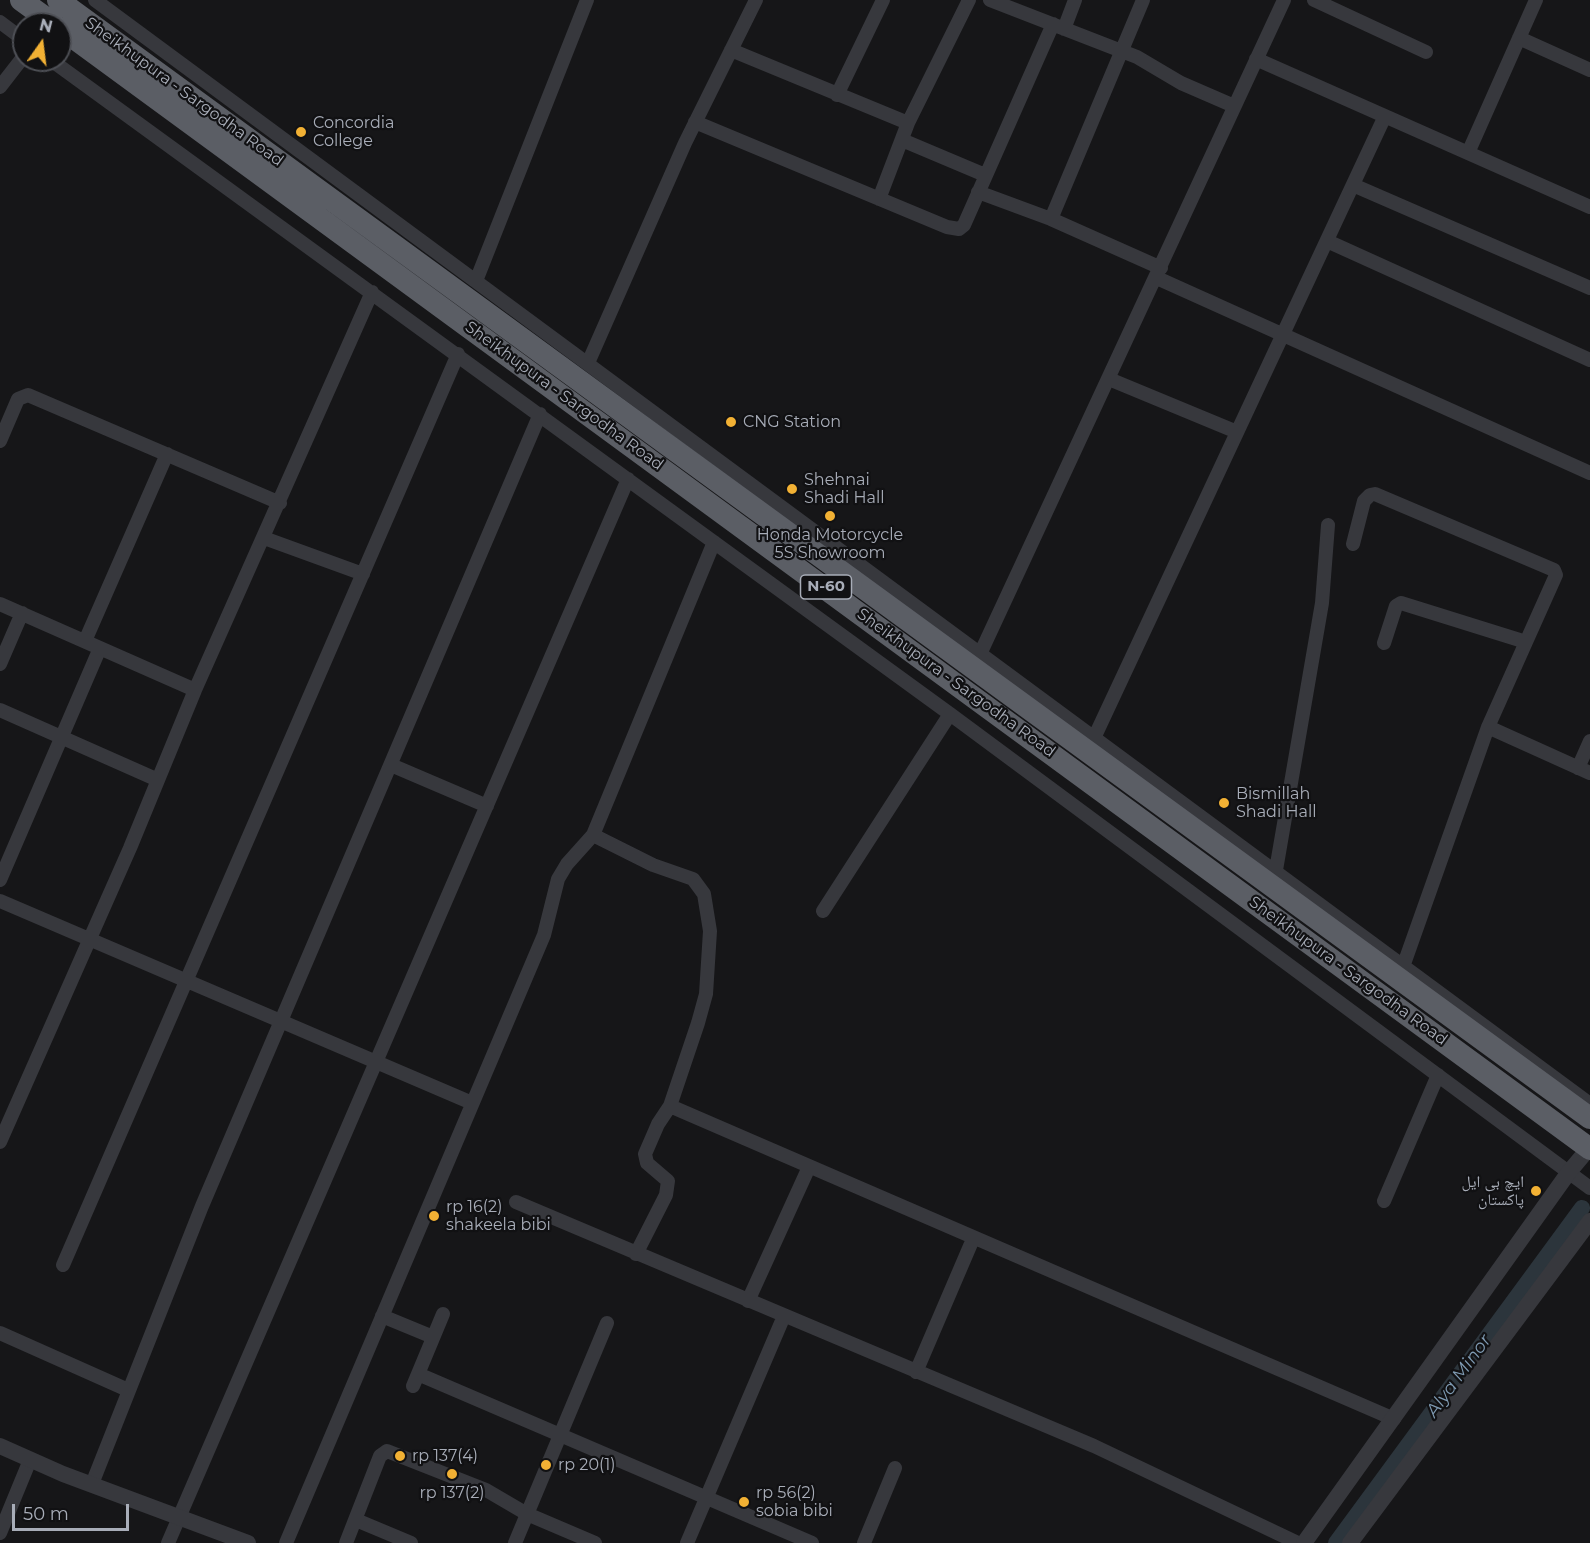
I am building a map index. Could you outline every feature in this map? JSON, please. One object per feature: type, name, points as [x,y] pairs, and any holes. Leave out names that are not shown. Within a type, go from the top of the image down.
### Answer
[{"type":"highway","name":"Sheikhupura - Sargodha Road","points":[[21,0],[51,12]]},
{"type":"highway","name":"Sheikhupura - Sargodha Road","points":[[72,26],[1590,1118]]},
{"type":"highway","name":"Sheikhupura - Sargodha Road","points":[[72,26],[1590,1148]]},
{"type":"street","points":[[95,0],[1404,964],[1590,1104]]},
{"type":"street","points":[[476,281],[587,0]]},
{"type":"street","points":[[588,363],[695,122],[756,0]]},
{"type":"street","points":[[837,95],[883,0]]},
{"type":"street","points":[[879,199],[908,123],[969,0]]},
{"type":"street","points":[[990,0],[1123,51],[1181,82],[1234,106]]},
{"type":"street","points":[[695,122],[947,227],[959,229],[964,225],[1059,26],[1075,0]]},
{"type":"street","points":[[1051,219],[1143,0]]},
{"type":"street","points":[[981,652],[1284,0]]},
{"type":"street","points":[[1314,0],[1426,52]]},
{"type":"street","points":[[1468,153],[1536,0]]},
{"type":"street","points":[[1519,38],[1590,70]]},
{"type":"street","points":[[731,50],[908,123]]},
{"type":"street","points":[[1256,59],[1590,207]]},
{"type":"street","points":[[0,87],[12,72]]},
{"type":"street","points":[[68,72],[950,714],[1590,1188]]},
{"type":"street","points":[[1095,736],[1385,116]]},
{"type":"street","points":[[902,140],[986,175]]},
{"type":"street","points":[[1353,185],[1590,288]]},
{"type":"street","points":[[978,192],[1051,219],[1282,336],[1590,473]]},
{"type":"street","points":[[1327,241],[1590,360]]},
{"type":"street","points":[[0,1142],[90,940],[195,690],[372,292]]},
{"type":"street","points":[[63,1265],[458,354]]},
{"type":"street","points":[[1109,379],[1237,432]]},
{"type":"street","points":[[0,441],[18,399],[28,395],[280,503]]},
{"type":"street","points":[[92,1484],[202,1206],[540,414]]},
{"type":"street","points":[[85,641],[167,454]]},
{"type":"street","points":[[168,1543],[628,479]]},
{"type":"street","points":[[1353,544],[1364,501],[1370,495],[1375,494],[1554,570],[1556,575],[1488,727],[1404,964]]},
{"type":"street","points":[[1276,870],[1322,603],[1328,525]]},
{"type":"street","points":[[264,538],[363,574]]},
{"type":"street","points":[[286,1543],[544,935],[558,879],[567,864],[593,835],[714,542]]},
{"type":"street","points":[[1384,643],[1396,606],[1401,603],[1526,642]]},
{"type":"street","points":[[0,604],[195,690]]},
{"type":"street","points":[[0,664],[22,613]]},
{"type":"street","points":[[0,880],[100,648]]},
{"type":"street","points":[[0,710],[158,780]]},
{"type":"street","points":[[822,911],[950,714]]},
{"type":"street","points":[[1488,727],[1584,771],[1590,741]]},
{"type":"street","points":[[391,765],[487,806]]},
{"type":"street","points":[[593,835],[653,865],[693,879],[700,887],[706,903],[710,931],[706,994],[670,1106],[658,1124],[645,1154],[647,1163],[668,1182],[666,1195],[636,1254]]},
{"type":"street","points":[[0,901],[472,1103]]},
{"type":"street","points":[[1384,1201],[1438,1075]]},
{"type":"street","points":[[670,1106],[973,1239],[1394,1419]]},
{"type":"street","points":[[1304,1543],[1569,1172],[1590,1148]]},
{"type":"street","points":[[748,1301],[809,1167]]},
{"type":"street","points":[[516,1202],[1094,1446],[1298,1543]]},
{"type":"street","points":[[1350,1543],[1590,1221]]},
{"type":"street","points":[[916,1372],[973,1239]]},
{"type":"street","points":[[443,1314],[416,1380],[561,1434],[812,1543]]},
{"type":"street","points":[[382,1316],[434,1337]]},
{"type":"street","points":[[687,1543],[784,1316]]},
{"type":"street","points":[[515,1543],[607,1323]]},
{"type":"street","points":[[0,1333],[128,1390]]},
{"type":"street","points":[[0,1446],[30,1460],[248,1543]]},
{"type":"street","points":[[346,1543],[380,1456],[387,1451],[493,1493],[527,1514],[595,1543]]},
{"type":"street","points":[[0,1533],[30,1460]]},
{"type":"street","points":[[864,1543],[895,1468]]},
{"type":"street","points":[[356,1520],[411,1543]]},
{"type":"waterway","name":"Alya Minor","points":[[1336,1543],[1582,1208]]},
{"type":"place","name":"Concordia College","points":[[301,132]]},
{"type":"place","name":"CNG Station","points":[[731,422]]},
{"type":"place","name":"Shehnai Shadi Hall","points":[[792,489]]},
{"type":"place","name":"Honda Motorcycle 5S Showroom","points":[[830,516]]},
{"type":"place","name":"Bismillah Shadi Hall","points":[[1224,803]]},
{"type":"place","name":"ایچ بی ایل پاکستان","points":[[1536,1191]]},
{"type":"place","name":"rp 16(2) shakeela bibi","points":[[434,1216]]},
{"type":"place","name":"rp 137(4)","points":[[400,1456]]},
{"type":"place","name":"rp 20(1)","points":[[546,1465]]},
{"type":"place","name":"rp 137(2)","points":[[452,1474]]},
{"type":"place","name":"rp 56(2) sobia bibi","points":[[744,1502]]}]
